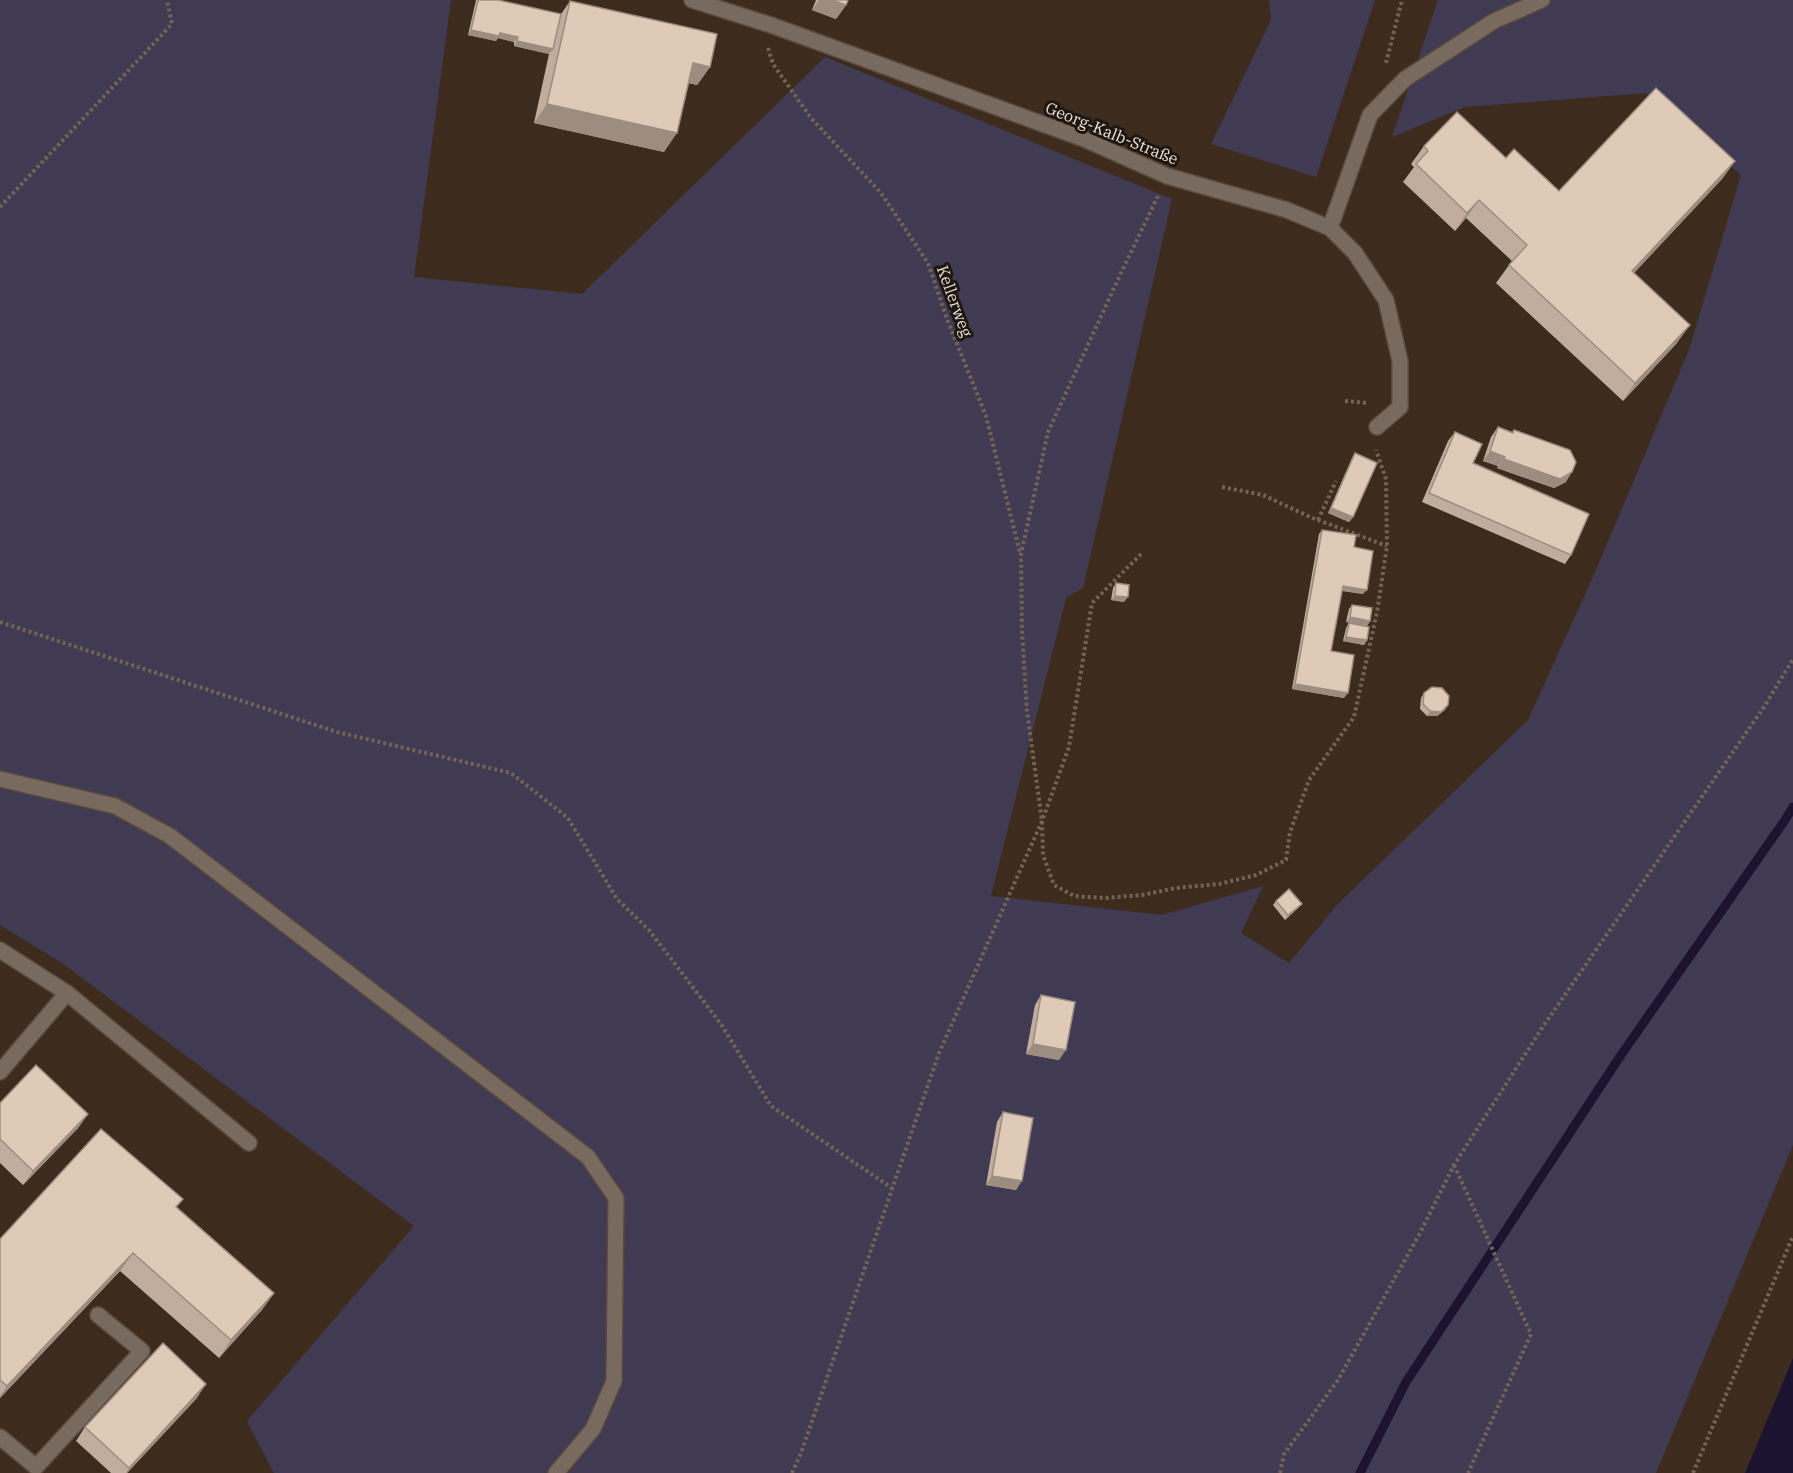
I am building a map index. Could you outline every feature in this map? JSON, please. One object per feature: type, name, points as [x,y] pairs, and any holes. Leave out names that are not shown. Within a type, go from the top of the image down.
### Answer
[{"type":"street","name":"Georg-Kalb-Straße","points":[[692,0],[771,25],[1083,139],[1167,176],[1287,210],[1330,228],[1355,253],[1386,300],[1400,361],[1400,407],[1377,427]]},
{"type":"street","points":[[1330,228],[1370,115],[1405,79],[1494,21],[1542,0]]},
{"type":"street","points":[[0,779],[115,806],[170,836],[588,1157],[616,1198],[614,1381],[593,1429],[556,1473]]},
{"type":"street","points":[[0,950],[68,993],[249,1143]]},
{"type":"street","points":[[0,1072],[68,993]]},
{"type":"street","points":[[0,1437],[36,1467],[142,1351],[98,1315]]},
{"type":"path","points":[[0,207],[172,24],[167,0]]},
{"type":"path","points":[[1385,64],[1402,0]]},
{"type":"path","name":"Kellerweg","points":[[773,64],[811,118],[881,193],[928,262],[947,319],[986,416],[1021,554]]},
{"type":"path","points":[[1167,176],[1048,432],[1021,554],[1022,632],[1027,711],[1042,821],[1043,855],[1054,885],[1074,896],[1105,898],[1220,884],[1256,875],[1286,861],[1290,832],[1309,780],[1354,717],[1377,612],[1387,546],[1386,479],[1375,448],[1377,427]]},
{"type":"path","points":[[1318,520],[1335,481]]},
{"type":"path","points":[[1222,487],[1263,495],[1318,520],[1387,546]]},
{"type":"path","points":[[792,1473],[801,1453],[939,1053],[1042,821],[1069,747],[1092,603],[1142,554]]},
{"type":"path","points":[[0,622],[337,732],[511,773],[568,818],[618,899],[649,930],[721,1024],[771,1106],[892,1188]]},
{"type":"path","points":[[1280,1473],[1284,1454],[1338,1380],[1420,1233],[1454,1165],[1542,1028],[1764,707],[1793,659]]},
{"type":"path","points":[[1454,1165],[1531,1334],[1468,1473]]},
{"type":"path","points":[[1693,1473],[1793,1236]]},
{"type":"shaded area","points":[[0,0],[451,0],[414,277],[582,294],[825,57],[1172,199],[1083,588],[1066,598],[991,896],[1162,915],[1263,886],[1241,933],[1289,963],[1337,905],[1528,720],[1593,577],[1689,350],[1741,175],[1646,93],[1465,107],[1392,137],[1438,0],[1793,0],[1793,1145],[1656,1473],[274,1473],[247,1421],[414,1226],[62,963],[0,925]]},
{"type":"shaded area","points":[[1269,0],[1375,0],[1316,177],[1211,144],[1271,20]]},
{"type":"shaded area","points":[[1793,1358],[1793,1473],[1745,1473]]},
{"type":"building","points":[[478,0],[498,0],[561,14],[553,49],[517,41],[518,37],[500,33],[499,36],[471,30]]},
{"type":"building","points":[[832,0],[848,0],[846,5]]},
{"type":"building","points":[[570,1],[717,34],[710,67],[693,63],[677,133],[547,104]]},
{"type":"building","points":[[1656,88],[1735,161],[1632,271],[1690,325],[1635,383],[1509,265],[1527,245],[1479,200],[1467,213],[1416,164],[1428,151],[1424,146],[1457,112],[1506,158],[1514,149],[1559,191]]},
{"type":"building","points":[[1498,427],[1513,433],[1514,430],[1570,450],[1576,462],[1572,472],[1560,479],[1504,459],[1505,457],[1490,451]]},
{"type":"building","points":[[1455,432],[1482,444],[1473,463],[1589,514],[1571,555],[1429,493]]},
{"type":"building","points":[[1355,453],[1377,463],[1353,517],[1331,508]]},
{"type":"building","points":[[1322,530],[1356,535],[1354,547],[1373,551],[1367,590],[1343,586],[1331,651],[1354,655],[1348,693],[1295,684]]},
{"type":"building","points":[[1116,583],[1129,585],[1128,597],[1115,596]]},
{"type":"building","points":[[1352,605],[1372,608],[1370,621],[1350,617]]},
{"type":"building","points":[[1349,623],[1369,627],[1367,640],[1346,637]]},
{"type":"building","points":[[1432,687],[1442,688],[1449,696],[1448,705],[1441,712],[1430,711],[1423,704],[1424,693]]},
{"type":"building","points":[[1289,889],[1302,904],[1288,915],[1276,901]]},
{"type":"building","points":[[1041,995],[1075,1002],[1066,1050],[1033,1044]]},
{"type":"building","points":[[36,1065],[88,1114],[33,1171],[0,1139],[0,1103]]},
{"type":"building","points":[[1003,1112],[1033,1118],[1022,1181],[992,1176]]},
{"type":"building","points":[[101,1129],[183,1199],[176,1207],[274,1293],[231,1340],[133,1253],[7,1386],[0,1380],[0,1239]]},
{"type":"building","points":[[163,1343],[206,1384],[129,1468],[85,1427]]},
{"type":"waterway","points":[[1360,1473],[1406,1382],[1621,1055],[1793,807]]}]
